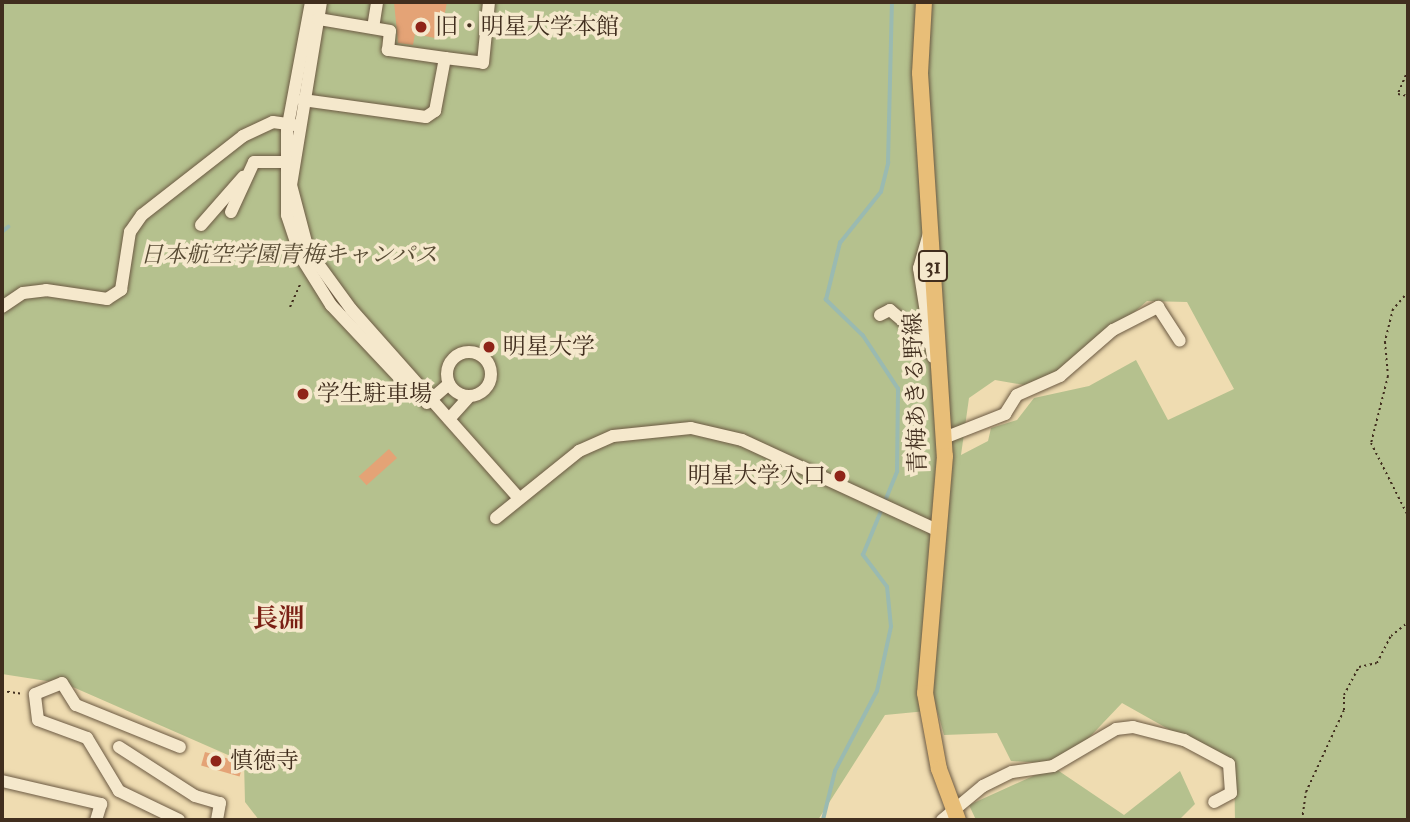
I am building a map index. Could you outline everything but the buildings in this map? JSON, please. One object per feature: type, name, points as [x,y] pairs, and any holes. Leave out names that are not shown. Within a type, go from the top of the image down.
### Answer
[{"type":"main road","name":"青梅あきる野線","points":[[923,2],[919,49],[944,438],[925,693],[951,817]]},
{"type":"street","points":[[311,2],[288,162],[294,207],[308,250],[433,402],[517,496]]},
{"type":"street","points":[[293,125],[303,100],[321,2]]},
{"type":"street","points":[[373,28],[377,2]]},
{"type":"street","points":[[318,19],[390,31],[388,50],[483,63],[489,2]]},
{"type":"street","points":[[303,100],[426,117],[435,111],[445,58]]},
{"type":"street","points":[[2,307],[23,293],[46,290],[107,299],[121,290],[130,232],[142,215],[216,152],[273,122],[293,125]]},
{"type":"street","points":[[201,225],[254,162],[288,162]]},
{"type":"street","points":[[231,212],[243,176]]},
{"type":"street","points":[[930,230],[919,268],[930,344],[942,376]]},
{"type":"street","points":[[944,438],[1005,414],[1017,394],[1060,376],[1113,330],[1158,307],[1180,341]]},
{"type":"street","points":[[880,315],[890,310],[930,344]]},
{"type":"street","points":[[433,402],[449,384],[450,360],[461,352],[483,356],[491,379],[469,397],[449,419]]},
{"type":"street","points":[[449,384],[469,397]]},
{"type":"street","points":[[496,517],[517,496],[579,451],[613,436],[691,428],[743,440],[939,531]]},
{"type":"street","points":[[179,820],[120,791],[86,738],[38,720],[35,694],[62,683],[76,705],[180,747]]},
{"type":"street","points":[[951,817],[1012,772],[1053,766],[1116,729],[1133,727],[1184,740],[1229,764],[1231,793],[1214,802]]},
{"type":"street","points":[[118,747],[195,796],[220,803],[216,820]]},
{"type":"street","points":[[2,781],[101,804],[96,820]]},
{"type":"path","points":[[1408,70],[1398,94],[1408,96]]},
{"type":"path","points":[[290,307],[303,277]]},
{"type":"path","points":[[1408,292],[1393,309],[1385,342],[1388,376],[1371,443],[1408,516]]},
{"type":"path","points":[[1302,820],[1306,792],[1344,710],[1344,695],[1359,667],[1377,663],[1391,636],[1408,622]]},
{"type":"path","points":[[2,691],[35,694]]},
{"type":"green space","name":"日本航空学園青梅キャンパス","points":[[2,2],[1408,2],[1408,820],[1235,820],[1234,766],[1122,703],[1064,764],[1011,761],[997,733],[944,735],[937,710],[885,715],[818,820],[259,820],[245,802],[244,762],[66,684],[2,674]],"holes":[[[1147,301],[1187,302],[1234,389],[1168,420],[1136,360],[1089,386],[1034,398],[1017,420],[991,428],[988,441],[961,455],[969,398],[995,380],[1024,385],[1073,366]]]},
{"type":"green space","points":[[1053,767],[1124,815],[1180,771],[1195,804],[1179,820],[976,820],[969,805]]},
{"type":"waterway","points":[[823,820],[835,771],[877,691],[891,627],[887,587],[863,555],[897,472],[898,389],[863,336],[826,300],[840,243],[881,192],[888,163],[892,2]]},
{"type":"waterway","points":[[2,232],[8,227]]},
{"type":"place","name":"旧・明星大学本館","points":[[421,27]]},
{"type":"place","name":"明星大学","points":[[489,347]]},
{"type":"place","name":"学生駐車場","points":[[303,394]]},
{"type":"place","name":"明星大学入口","points":[[840,476]]},
{"type":"place","name":"慎徳寺","points":[[216,761]]},
{"type":"district","name":"長淵","points":[[278,619]]}]
